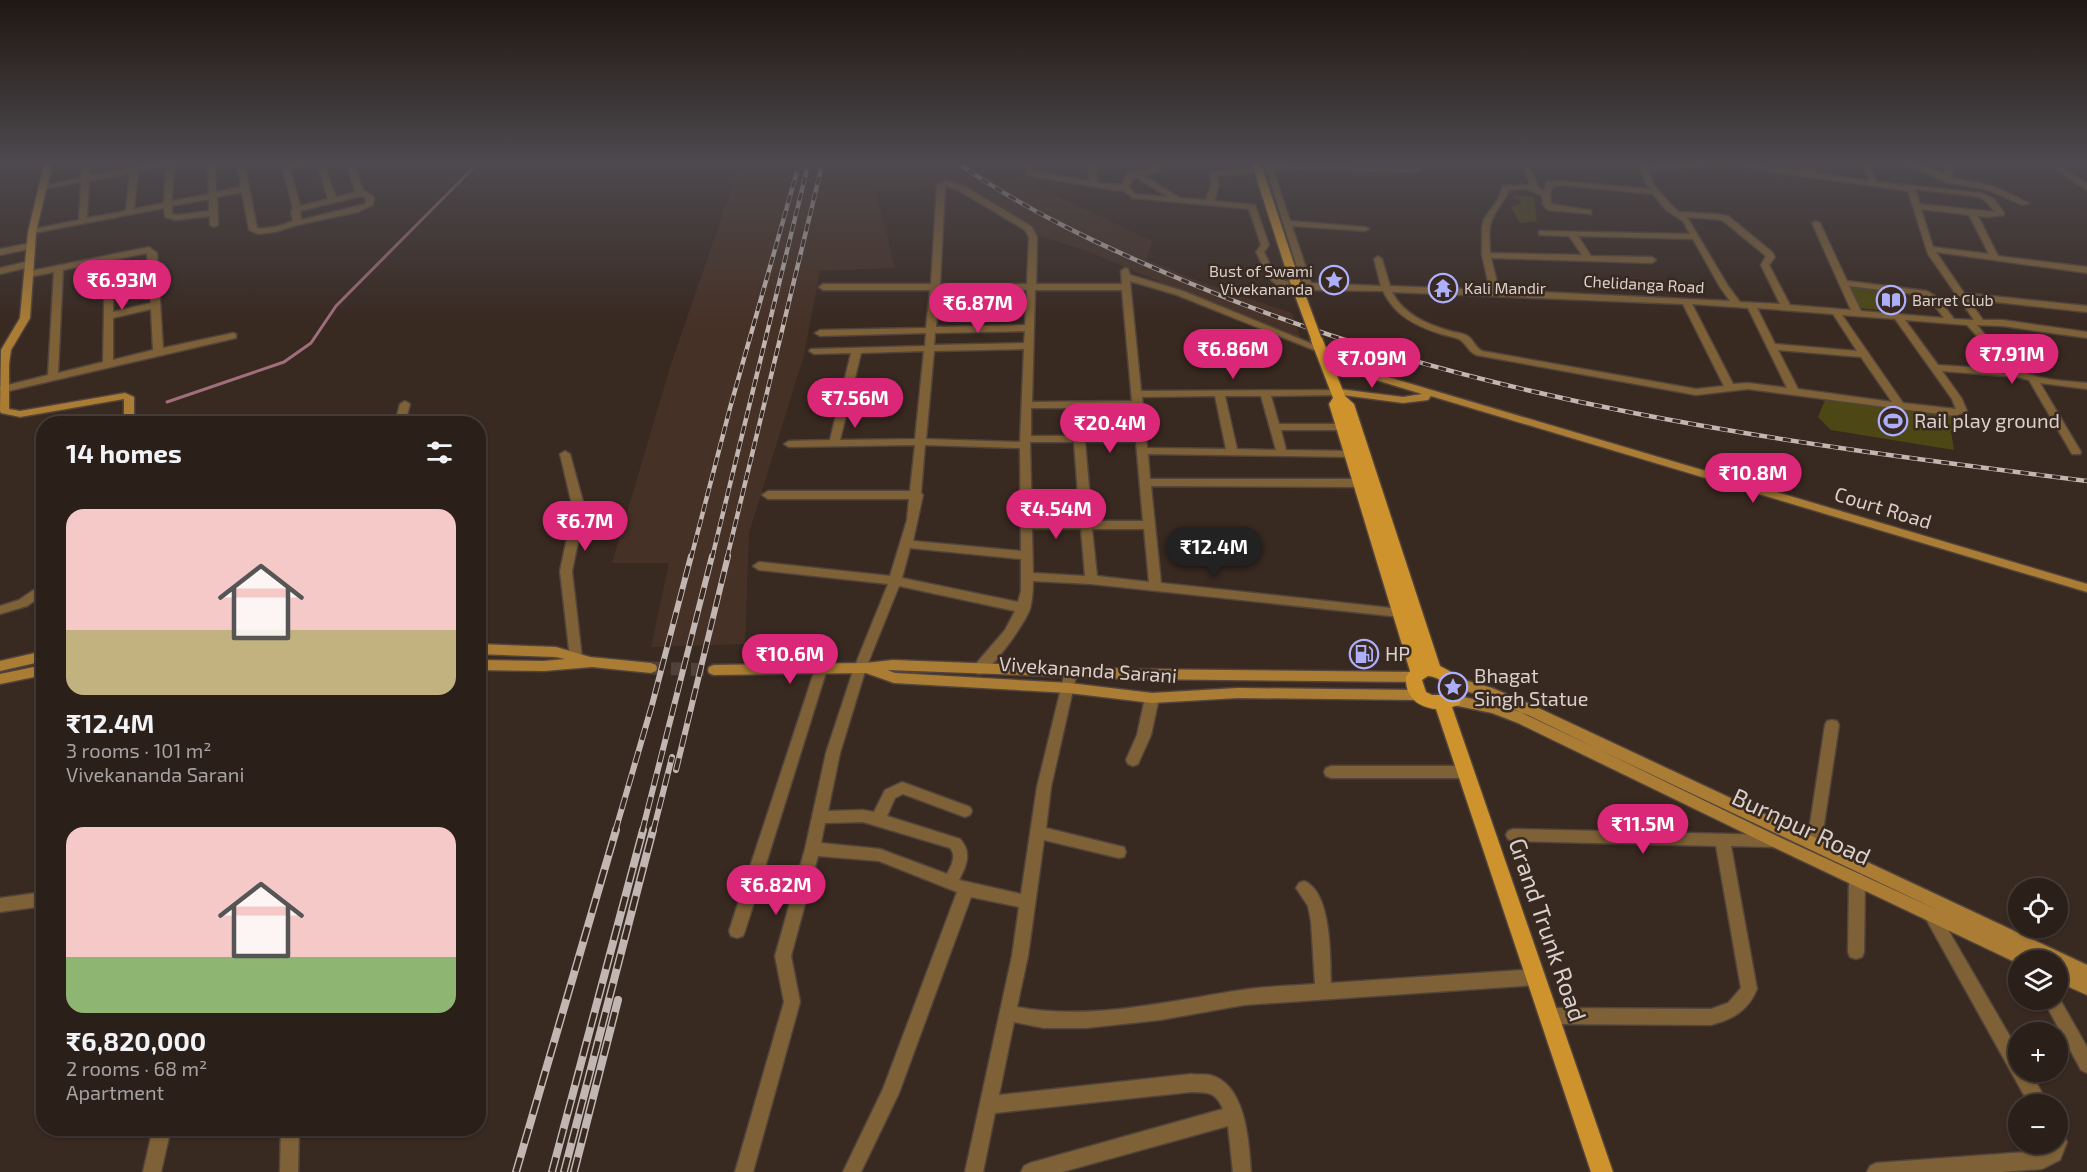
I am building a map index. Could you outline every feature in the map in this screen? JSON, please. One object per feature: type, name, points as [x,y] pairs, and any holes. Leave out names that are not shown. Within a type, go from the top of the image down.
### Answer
[{"type":"main road","points":[[1273,216],[1338,398],[1422,673]]},
{"type":"main road","points":[[1338,398],[1342,427],[1358,483],[1422,673]]},
{"type":"main road","points":[[1422,673],[1449,677],[1454,682]]},
{"type":"main road","points":[[1422,673],[1412,686],[1418,695],[1429,702],[1448,702]]},
{"type":"main road","name":"Grand Trunk Road","points":[[1454,682],[1457,692],[1448,702],[1466,772],[1602,1172]]},
{"type":"street","points":[[36,216],[32,232],[25,318],[3,351],[5,411],[20,414],[110,397],[129,397],[129,416]]},
{"type":"street","points":[[83,216],[83,222]]},
{"type":"street","points":[[32,232],[113,216]]},
{"type":"street","points":[[170,216],[184,216]]},
{"type":"street","points":[[213,216],[214,225]]},
{"type":"street","points":[[250,216],[253,230],[263,231],[329,216]]},
{"type":"street","points":[[296,223],[297,216]]},
{"type":"street","points":[[744,1172],[792,1002],[792,988],[784,967],[783,956],[812,849],[833,753],[894,581],[906,544],[917,495],[939,216]]},
{"type":"street","points":[[979,669],[1013,630],[1024,608],[1027,577],[1025,442],[1033,237],[1029,229],[1007,216]]},
{"type":"street","name":"Chelidanga Road","points":[[1255,216],[1265,245],[1260,252],[1273,278],[1282,285],[1312,288],[1495,292],[1786,307],[1951,321],[2003,322],[2087,335]]},
{"type":"street","points":[[1286,216],[1312,288]]},
{"type":"street","points":[[1491,216],[1486,227],[1486,255],[1495,292]]},
{"type":"street","points":[[1681,216],[1686,220],[1724,287],[1737,304]]},
{"type":"street","points":[[1711,216],[1725,218],[1769,254],[1771,257],[1765,265],[1786,307]]},
{"type":"street","points":[[1920,216],[1930,249],[1980,322]]},
{"type":"street","points":[[1973,216],[1995,258]]},
{"type":"street","points":[[1289,223],[1365,228]]},
{"type":"street","points":[[1816,223],[1857,313]]},
{"type":"street","points":[[1542,233],[1696,237]]},
{"type":"street","points":[[1572,234],[1588,258]]},
{"type":"street","points":[[0,252],[31,246]]},
{"type":"street","points":[[1930,249],[2087,270]]},
{"type":"street","points":[[0,271],[59,268],[149,250],[153,253],[158,352]]},
{"type":"street","points":[[1486,255],[1652,260]]},
{"type":"street","points":[[108,364],[109,257]]},
{"type":"street","points":[[1378,259],[1385,289],[1395,306],[1431,329],[1465,338],[1473,350],[1479,353],[1696,392],[1714,393],[1730,387],[1748,386],[1955,413],[1962,411],[1957,399],[1898,317]]},
{"type":"street","points":[[53,378],[59,268]]},
{"type":"street","points":[[1126,279],[1155,587]]},
{"type":"street","points":[[823,287],[1030,285],[1126,279],[1180,293],[1321,348]]},
{"type":"street","points":[[1843,283],[1924,293],[1934,299],[1951,321]]},
{"type":"street","points":[[1960,295],[2087,309]]},
{"type":"street","points":[[1686,301],[1730,387]]},
{"type":"street","points":[[109,316],[155,304]]},
{"type":"street","points":[[1750,305],[1794,392]]},
{"type":"street","points":[[1835,311],[1899,405]]},
{"type":"street","points":[[1969,322],[2012,368],[2021,374],[2033,379],[2087,386]]},
{"type":"street","points":[[820,333],[1028,328]]},
{"type":"street","points":[[4,389],[233,336]]},
{"type":"street","points":[[814,351],[1028,346]]},
{"type":"street","points":[[1771,347],[1864,354]]},
{"type":"street","name":"Court Road","points":[[1321,348],[1420,389],[1427,394],[2087,588]]},
{"type":"street","points":[[834,444],[857,351]]},
{"type":"street","points":[[1935,368],[2021,374]]},
{"type":"street","points":[[2033,379],[2076,452]]},
{"type":"street","points":[[1220,394],[1232,452]]},
{"type":"street","points":[[1026,405],[1076,404],[1220,394],[1338,398]]},
{"type":"street","points":[[1266,394],[1282,453]]},
{"type":"street","name":"Court Road","points":[[1338,398],[1403,400],[1424,398],[1427,394]]},
{"type":"street","points":[[402,416],[405,404]]},
{"type":"street","points":[[1076,404],[1091,580]]},
{"type":"street","points":[[1275,427],[1342,427]]},
{"type":"street","points":[[789,444],[1079,440],[1232,452],[1350,454]]},
{"type":"street","points":[[565,454],[579,509],[566,571],[576,658]]},
{"type":"street","points":[[1145,482],[1358,483]]},
{"type":"street","points":[[768,495],[917,495]]},
{"type":"street","points":[[1026,525],[1149,525]]},
{"type":"street","points":[[906,544],[1026,556]]},
{"type":"street","points":[[759,566],[894,581],[1024,608]]},
{"type":"street","points":[[1027,577],[1091,580],[1400,613]]},
{"type":"street","points":[[0,610],[22,603],[36,593]]},
{"type":"street","points":[[486,649],[556,652],[592,662],[651,668]]},
{"type":"street","points":[[0,666],[36,658]]},
{"type":"street","points":[[486,665],[544,666],[592,662]]},
{"type":"street","name":"Vivekananda Sarani","points":[[714,670],[863,668],[893,665],[1071,672],[1422,673]]},
{"type":"street","name":"Vivekananda Sarani","points":[[863,668],[894,678],[1069,688],[1152,698],[1238,693],[1418,695]]},
{"type":"street","points":[[737,931],[821,669]]},
{"type":"street","points":[[0,679],[36,672]]},
{"type":"street","points":[[974,1172],[1020,956],[1051,752],[1069,688],[1071,672]]},
{"type":"street","points":[[1454,682],[1487,692],[1527,709],[2087,973]]},
{"type":"street","points":[[1133,760],[1144,735],[1152,698]]},
{"type":"street","name":"Burnpur Road","points":[[1448,702],[1493,708],[1523,719],[1774,841],[2008,951]]},
{"type":"street","points":[[1814,844],[1832,725]]},
{"type":"street","points":[[1331,772],[1466,772]]},
{"type":"street","points":[[878,819],[890,794],[902,788],[965,811]]},
{"type":"street","points":[[819,818],[863,816],[878,819],[955,843],[960,848],[962,856],[958,886],[890,1093],[852,1172]]},
{"type":"street","points":[[1038,832],[1119,852]]},
{"type":"street","points":[[1513,836],[1774,841]]},
{"type":"street","points":[[1549,1016],[1711,1017],[1727,1014],[1740,1006],[1749,989],[1722,840]]},
{"type":"street","points":[[812,849],[880,855],[958,886],[1028,902]]},
{"type":"street","points":[[1856,952],[1857,880]]},
{"type":"street","points":[[1304,888],[1315,904],[1324,992]]},
{"type":"street","points":[[0,905],[36,900]]},
{"type":"street","points":[[1931,914],[2008,1050]]},
{"type":"street","points":[[1008,1012],[1044,1020],[1086,1020],[1160,1012],[1244,997],[1536,977]]},
{"type":"street","points":[[2068,978],[2087,987]]},
{"type":"street","points":[[2057,1010],[2087,1064]]},
{"type":"street","points":[[988,1105],[1191,1083],[1211,1084],[1225,1094],[1234,1115],[1242,1172]]},
{"type":"street","points":[[1030,1172],[1234,1115]]},
{"type":"street","points":[[152,1172],[160,1136]]},
{"type":"street","points":[[289,1172],[290,1136]]},
{"type":"street","points":[[1876,1172],[2042,1160],[2054,1154]]},
{"type":"shaded area","points":[[722,216],[882,216],[895,268],[820,271],[804,355],[749,533],[745,644],[651,647],[669,563],[612,563],[671,364]]},
{"type":"shaded area","points":[[1004,216],[1099,216],[1152,241],[1147,260],[1203,283],[1292,313],[1302,343],[1090,252],[1037,235]]},
{"type":"shaded area","points":[[1516,216],[1536,216],[1537,221],[1520,223]]},
{"type":"shaded area","points":[[1845,286],[1877,290],[1891,311],[1857,308]]},
{"type":"shaded area","name":"Rail play ground","points":[[1826,398],[1958,415],[1966,426],[1951,431],[1954,450],[1831,430],[1818,417]]},
{"type":"waterway","points":[[167,402],[284,362],[311,343],[336,306],[426,216]]},
{"type":"tunnel","points":[[651,668],[714,670]]},
{"type":"railway","points":[[691,558],[730,408],[784,216]]},
{"type":"railway","points":[[712,558],[796,216]]},
{"type":"railway","points":[[727,558],[810,216]]},
{"type":"railway","points":[[1044,216],[1187,282],[1296,324],[1406,359],[1517,388],[1743,433],[2087,481]]},
{"type":"railway","points":[[615,832],[652,705],[691,556]]},
{"type":"railway","points":[[642,832],[712,556]]},
{"type":"railway","points":[[676,770],[728,556]]},
{"type":"railway","points":[[653,832],[672,757]]},
{"type":"railway","points":[[516,1172],[616,830]]},
{"type":"railway","points":[[552,1172],[643,830]]},
{"type":"railway","points":[[564,1172],[653,830]]},
{"type":"railway","points":[[574,1172],[618,1000]]},
{"type":"place","name":"Bust of Swami Vivekananda","points":[[1334,280]]},
{"type":"place","name":"Kali Mandir","points":[[1443,288]]},
{"type":"place","name":"Barret Club","points":[[1891,300]]},
{"type":"place","name":"Rail play ground","points":[[1893,421]]},
{"type":"place","name":"HP","points":[[1364,654]]},
{"type":"place","name":"Bhagat Singh Statue","points":[[1453,687]]}]
